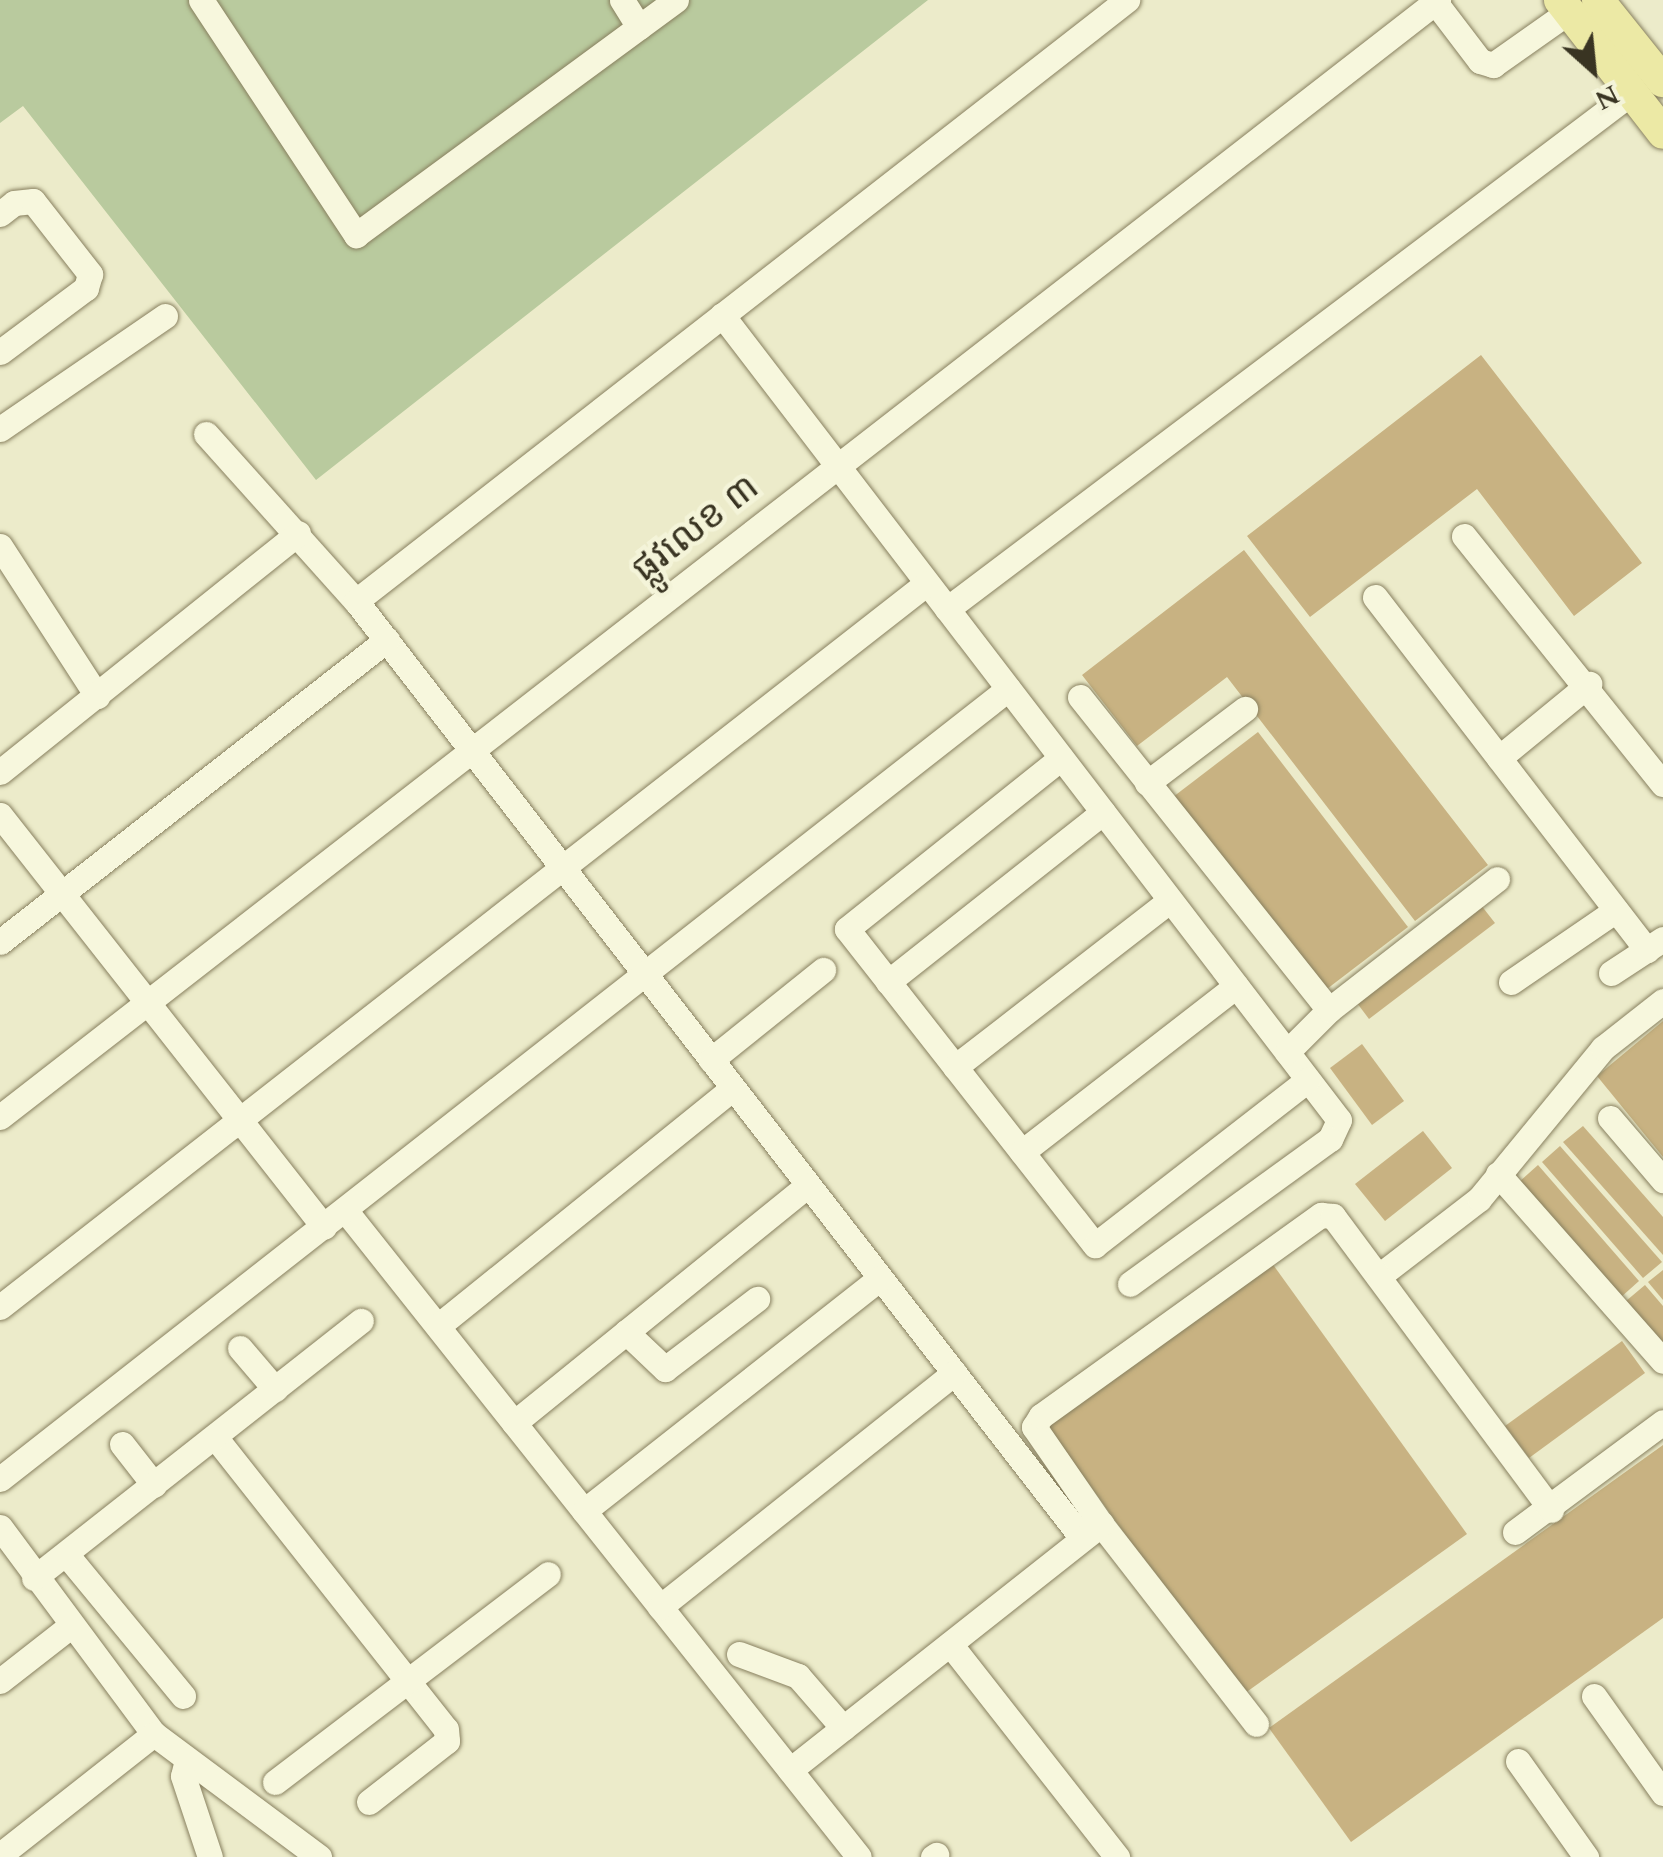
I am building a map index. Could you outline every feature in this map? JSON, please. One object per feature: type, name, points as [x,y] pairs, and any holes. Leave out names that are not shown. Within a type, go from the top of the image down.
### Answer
[{"type":"main road","points":[[1591,10],[1663,81]]},
{"type":"main road","points":[[1591,10],[1631,93],[1663,134]]},
{"type":"street","points":[[201,0],[356,235],[676,0]]},
{"type":"street","points":[[622,0],[639,27]]},
{"type":"street","points":[[356,601],[1127,0]]},
{"type":"street","points":[[1436,1],[1480,60],[1494,64],[1591,10]]},
{"type":"street","name":"ផ្លូវលេខ ៣","points":[[0,1116],[1436,1]]},
{"type":"street","points":[[947,609],[1631,93]]},
{"type":"street","points":[[0,214],[14,203],[33,202],[90,280],[0,352]]},
{"type":"street","points":[[722,315],[1339,1120],[1330,1139],[1130,1284]]},
{"type":"street","points":[[0,428],[164,316]]},
{"type":"street","points":[[206,434],[356,601],[954,1373],[1256,1724]]},
{"type":"street","points":[[0,772],[298,534]]},
{"type":"street","points":[[1464,536],[1589,684],[1660,777]]},
{"type":"street","points":[[0,546],[97,696]]},
{"type":"street","points":[[0,1306],[927,583]]},
{"type":"street","points":[[1375,597],[1616,910],[1655,945],[1611,973]]},
{"type":"street","points":[[0,942],[386,640]]},
{"type":"street","points":[[1499,758],[1589,684]]},
{"type":"street","points":[[0,1480],[1008,688]]},
{"type":"street","points":[[1080,697],[1328,1010]]},
{"type":"street","points":[[1147,782],[1245,709]]},
{"type":"street","points":[[1061,758],[846,929],[1095,1245],[1308,1080]]},
{"type":"street","points":[[888,982],[1103,812]]},
{"type":"street","points":[[0,815],[324,1227]]},
{"type":"street","points":[[1286,1052],[1328,1010],[1497,879]]},
{"type":"street","points":[[955,1067],[1170,900]]},
{"type":"street","points":[[1511,982],[1616,910]]},
{"type":"street","points":[[712,1060],[824,970]]},
{"type":"street","points":[[1022,1152],[1236,986]]},
{"type":"street","points":[[1379,1276],[1479,1200],[1602,1048],[1663,1001]]},
{"type":"street","points":[[438,1326],[734,1088]]},
{"type":"street","points":[[1610,1118],[1663,1180]]},
{"type":"street","points":[[1498,1174],[1663,1361]]},
{"type":"street","points":[[514,1423],[808,1185]]},
{"type":"street","points":[[345,1210],[859,1857]]},
{"type":"street","points":[[1092,1531],[1034,1427],[1041,1416],[1320,1215],[1332,1216],[1379,1276],[1551,1510]]},
{"type":"street","points":[[584,1511],[880,1278]]},
{"type":"street","points":[[626,1332],[665,1369],[757,1300]]},
{"type":"street","points":[[34,1578],[361,1322]]},
{"type":"street","points":[[240,1348],[275,1389]]},
{"type":"street","points":[[660,1606],[954,1373]]},
{"type":"street","points":[[1515,1532],[1551,1510],[1663,1422]]},
{"type":"street","points":[[214,1437],[446,1729],[447,1741],[368,1802]]},
{"type":"street","points":[[122,1444],[154,1485]]},
{"type":"street","points":[[0,1527],[70,1627],[154,1734],[186,1764],[319,1857]]},
{"type":"street","points":[[790,1770],[1092,1531]]},
{"type":"street","points":[[66,1554],[183,1696]]},
{"type":"street","points":[[275,1782],[548,1574]]},
{"type":"street","points":[[0,1681],[70,1627]]},
{"type":"street","points":[[950,1644],[1117,1857]]},
{"type":"street","points":[[739,1654],[798,1676],[844,1728]]},
{"type":"street","points":[[1594,1696],[1663,1793]]},
{"type":"street","points":[[0,1855],[154,1734]]},
{"type":"street","points":[[1518,1761],[1586,1857]]},
{"type":"street","points":[[186,1764],[183,1776],[205,1854]]},
{"type":"green space","points":[[0,0],[928,0],[316,480],[23,106],[0,123]]},
{"type":"building","points":[[1481,355],[1642,563],[1574,616],[1477,489],[1310,617],[1247,536]]},
{"type":"building","points":[[1244,550],[1488,865],[1415,921],[1227,677],[1137,746],[1082,675]]},
{"type":"building","points":[[1258,732],[1408,927],[1323,992],[1173,797]]},
{"type":"building","points":[[1477,900],[1495,923],[1369,1019],[1351,995]]},
{"type":"building","points":[[1663,1021],[1663,1157],[1597,1076]]},
{"type":"building","points":[[1362,1044],[1404,1101],[1372,1125],[1330,1068]]},
{"type":"building","points":[[1583,1126],[1663,1217],[1663,1255],[1563,1142]]},
{"type":"building","points":[[1423,1131],[1452,1168],[1385,1221],[1355,1184]]},
{"type":"building","points":[[1560,1146],[1662,1262],[1643,1278],[1542,1162]]},
{"type":"building","points":[[1538,1165],[1639,1281],[1620,1298],[1519,1182]]},
{"type":"building","points":[[1269,1259],[1467,1534],[1241,1696],[1043,1420]]},
{"type":"building","points":[[1663,1270],[1663,1300],[1648,1282]]},
{"type":"building","points":[[1645,1285],[1663,1306],[1663,1344],[1626,1301]]},
{"type":"building","points":[[1622,1341],[1645,1373],[1529,1458],[1505,1426]]},
{"type":"building","points":[[1663,1445],[1663,1618],[1351,1842],[1269,1728]]}]
